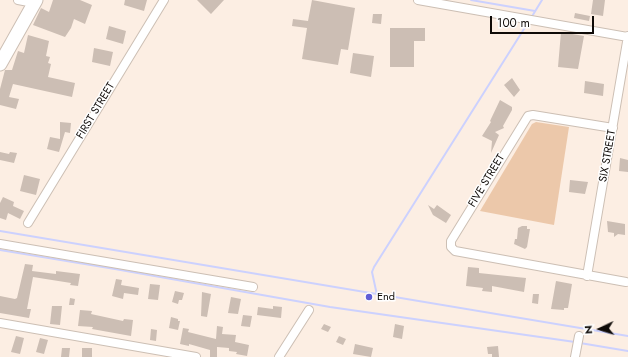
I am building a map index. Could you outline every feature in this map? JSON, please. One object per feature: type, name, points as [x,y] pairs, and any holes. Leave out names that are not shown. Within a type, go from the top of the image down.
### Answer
[{"type":"main road","points":[[0,64],[35,1]]},
{"type":"street","points":[[18,0],[35,1]]},
{"type":"street","name":"FIRST STREET","points":[[28,223],[164,0]]},
{"type":"street","points":[[418,0],[447,2],[628,37]]},
{"type":"street","name":"SIX STREET","points":[[587,276],[628,37]]},
{"type":"street","name":"FIVE STREET","points":[[587,276],[455,251],[451,247],[451,242],[528,116],[532,115],[613,128]]},
{"type":"street","points":[[0,244],[253,287]]},
{"type":"street","points":[[587,276],[626,282]]},
{"type":"street","points":[[279,357],[309,310]]},
{"type":"street","points":[[0,323],[196,357]]},
{"type":"street","points":[[575,357],[579,336]]},
{"type":"shaded area","points":[[536,122],[569,127],[554,225],[480,211],[532,124]]},
{"type":"building","points":[[53,0],[80,0],[92,5],[85,24],[74,19],[71,28],[65,37],[33,25],[41,8],[49,12]]},
{"type":"building","points":[[125,0],[147,0],[144,11],[124,5]]},
{"type":"building","points":[[197,0],[224,0],[211,14]]},
{"type":"building","points":[[312,0],[355,8],[348,50],[341,49],[338,65],[302,59],[307,28],[292,26],[293,19],[308,21]]},
{"type":"building","points":[[593,0],[605,0],[603,16],[591,14]]},
{"type":"building","points":[[575,13],[590,16],[589,21],[574,18]]},
{"type":"building","points":[[373,14],[382,14],[381,24],[372,23]]},
{"type":"building","points":[[109,26],[126,31],[123,44],[106,39]]},
{"type":"building","points":[[390,28],[425,28],[425,41],[414,41],[414,67],[390,67]]},
{"type":"building","points":[[561,32],[584,36],[578,69],[558,67]]},
{"type":"building","points":[[28,35],[49,41],[46,56],[50,57],[48,63],[51,64],[48,77],[75,83],[72,97],[13,84],[9,97],[19,99],[16,109],[0,105],[0,89],[5,70],[12,70],[18,51],[24,53]]},
{"type":"building","points":[[94,48],[113,52],[110,66],[92,62]]},
{"type":"building","points":[[353,53],[374,56],[371,77],[350,73]]},
{"type":"building","points":[[512,78],[520,90],[514,97],[504,85]]},
{"type":"building","points":[[585,81],[604,84],[603,96],[584,93]]},
{"type":"building","points":[[500,100],[512,107],[512,110],[503,126],[504,128],[495,132],[499,135],[491,153],[492,141],[482,136],[491,122],[490,121]]},
{"type":"building","points":[[60,122],[71,123],[70,133],[65,132],[59,152],[47,149],[50,137],[60,139]]},
{"type":"building","points":[[0,152],[9,154],[10,152],[17,153],[14,163],[0,160]]},
{"type":"building","points":[[620,158],[628,160],[628,172],[619,171]]},
{"type":"building","points":[[24,175],[40,179],[36,195],[20,191]]},
{"type":"building","points":[[570,180],[588,182],[585,194],[569,192]]},
{"type":"building","points":[[3,197],[14,202],[13,206],[24,211],[20,219],[8,213],[6,220],[0,218],[0,203]]},
{"type":"building","points":[[428,205],[434,209],[437,205],[451,215],[446,223],[433,215]]},
{"type":"building","points":[[607,221],[625,224],[625,235],[618,234],[614,237],[614,233],[608,232]]},
{"type":"building","points":[[527,226],[527,229],[530,229],[527,247],[525,249],[514,244],[515,239],[517,239],[518,228]]},
{"type":"building","points":[[25,264],[33,265],[32,271],[56,274],[56,271],[80,274],[78,286],[70,285],[71,283],[33,277],[27,309],[31,309],[29,318],[0,313],[0,296],[15,299],[17,298]]},
{"type":"building","points":[[468,267],[479,268],[479,273],[526,278],[524,292],[492,286],[492,292],[482,291],[483,288],[466,286]]},
{"type":"building","points":[[116,279],[122,280],[121,285],[139,288],[138,295],[124,293],[123,299],[112,296]]},
{"type":"building","points":[[556,281],[572,284],[568,308],[564,308],[564,310],[551,309]]},
{"type":"building","points":[[150,284],[160,285],[158,300],[148,299]]},
{"type":"building","points":[[175,291],[184,293],[182,300],[179,300],[178,304],[172,302]]},
{"type":"building","points":[[202,292],[211,294],[207,317],[201,316]]},
{"type":"building","points":[[533,294],[539,294],[538,304],[532,303]]},
{"type":"building","points":[[231,297],[241,299],[238,314],[228,313]]},
{"type":"building","points":[[70,298],[75,299],[74,305],[69,305]]},
{"type":"building","points":[[52,306],[62,306],[60,325],[50,324]]},
{"type":"building","points":[[273,306],[282,307],[281,318],[257,315],[258,307],[273,309]]},
{"type":"building","points":[[80,310],[92,311],[91,314],[123,321],[124,319],[133,320],[131,336],[92,329],[93,327],[78,326]]},
{"type":"building","points":[[243,315],[252,316],[250,327],[241,326]]},
{"type":"building","points":[[171,317],[180,321],[178,330],[169,328]]},
{"type":"building","points":[[324,324],[331,327],[328,332],[321,329]]},
{"type":"building","points":[[395,324],[404,326],[402,339],[393,337]]},
{"type":"building","points":[[217,326],[223,327],[222,334],[236,335],[235,342],[249,345],[247,356],[229,351],[229,348],[217,347],[217,357],[210,357],[210,350],[189,344],[189,346],[180,344],[183,328],[189,329],[188,332],[216,339]]},
{"type":"building","points":[[151,329],[157,330],[156,341],[150,340]]},
{"type":"building","points":[[16,336],[24,338],[20,354],[11,352]]},
{"type":"building","points":[[339,336],[346,339],[343,345],[336,342]]},
{"type":"building","points":[[40,338],[48,340],[44,354],[36,352]]},
{"type":"building","points":[[355,344],[373,348],[371,357],[353,354]]},
{"type":"building","points":[[498,346],[499,357],[492,357],[492,354],[488,354],[487,347]]},
{"type":"building","points":[[62,348],[70,348],[69,357],[61,357]]},
{"type":"building","points":[[82,348],[92,348],[92,357],[82,357]]},
{"type":"waterway","points":[[471,0],[535,11]]},
{"type":"waterway","points":[[531,18],[542,0]]},
{"type":"waterway","points":[[377,295],[372,272],[374,267],[529,21]]},
{"type":"waterway","points":[[0,231],[628,336]]},
{"type":"waterway","points":[[0,250],[330,307],[575,342]]},
{"type":"waterway","points":[[580,343],[628,351]]},
{"type":"place","name":"End","points":[[369,297]]}]
